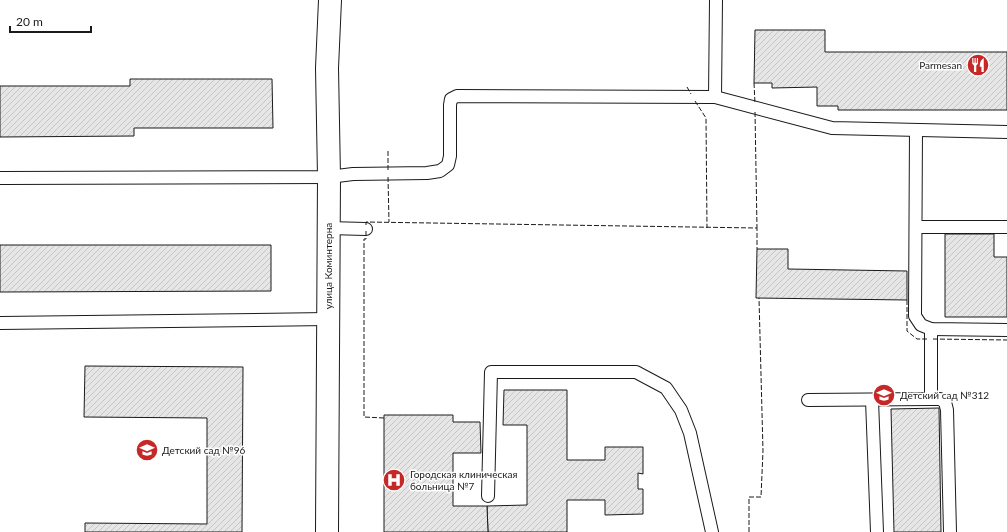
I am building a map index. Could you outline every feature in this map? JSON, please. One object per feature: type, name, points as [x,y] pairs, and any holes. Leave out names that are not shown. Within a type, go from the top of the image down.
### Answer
[{"type":"street","name":"улица Коминтерна","points":[[327,532],[329,177],[327,68],[330,0]]},
{"type":"lane","points":[[715,97],[716,0]]},
{"type":"lane","points":[[0,178],[329,177],[353,174],[427,173],[440,171],[448,165],[450,156],[450,106],[451,99],[457,96],[715,97],[832,128],[1007,132]]},
{"type":"lane","points":[[916,130],[915,316],[921,325],[931,329],[1007,330]]},
{"type":"lane","points":[[916,227],[1007,227]]},
{"type":"lane","points":[[328,228],[366,229]]},
{"type":"lane","points":[[0,323],[328,319]]},
{"type":"lane","points":[[931,329],[931,399]]},
{"type":"lane","points":[[488,496],[491,372],[636,372],[666,388],[681,410],[690,433],[712,532]]},
{"type":"lane","points":[[808,400],[940,399],[945,402],[947,410],[950,532]]},
{"type":"lane","points":[[872,400],[877,532]]},
{"type":"building","points":[[755,30],[825,30],[825,52],[1007,52],[1007,110],[838,110],[838,106],[817,106],[817,87],[772,88],[772,83],[754,83]]},
{"type":"building","points":[[130,79],[272,79],[273,128],[134,128],[134,136],[0,137],[0,86],[130,86]]},
{"type":"building","points":[[945,234],[994,234],[994,257],[1007,257],[1007,317],[945,317]]},
{"type":"building","points":[[0,245],[271,245],[271,291],[0,292]]},
{"type":"building","points":[[757,249],[788,249],[788,269],[907,271],[907,300],[756,298]]},
{"type":"building","points":[[85,366],[243,367],[242,532],[85,532],[85,523],[207,524],[207,418],[84,417]]},
{"type":"building","points":[[504,390],[567,390],[567,460],[605,460],[605,447],[643,447],[643,474],[638,473],[638,489],[643,489],[643,514],[605,515],[605,500],[567,500],[567,532],[488,532],[487,506],[527,505],[527,425],[503,425]]},
{"type":"building","points":[[939,408],[941,532],[894,532],[891,409]]},
{"type":"building","points":[[384,415],[453,415],[453,422],[480,422],[481,453],[453,453],[453,506],[487,506],[488,532],[384,532]]},
{"type":"fence","points":[[754,83],[755,104]]},
{"type":"fence","points":[[687,87],[691,94]]},
{"type":"fence","points":[[695,101],[706,118],[707,228]]},
{"type":"fence","points":[[755,112],[757,228]]},
{"type":"fence","points":[[388,151],[388,171]]},
{"type":"fence","points":[[388,177],[389,222]]},
{"type":"fence","points":[[366,225],[366,222],[757,228],[757,249]]},
{"type":"fence","points":[[366,231],[366,239],[364,239],[364,417],[384,418]]},
{"type":"fence","points":[[749,532],[749,497],[761,497],[763,451],[759,298]]},
{"type":"fence","points":[[907,300],[907,331],[917,339],[927,339]]},
{"type":"fence","points":[[933,339],[1007,340]]},
{"type":"place","name":"Parmesan","points":[[978,65]]},
{"type":"place","name":"Детский сад №312","points":[[884,395]]},
{"type":"place","name":"Детский сад №96","points":[[147,450]]},
{"type":"place","name":"Городская клиническая больница №7","points":[[394,480]]}]
